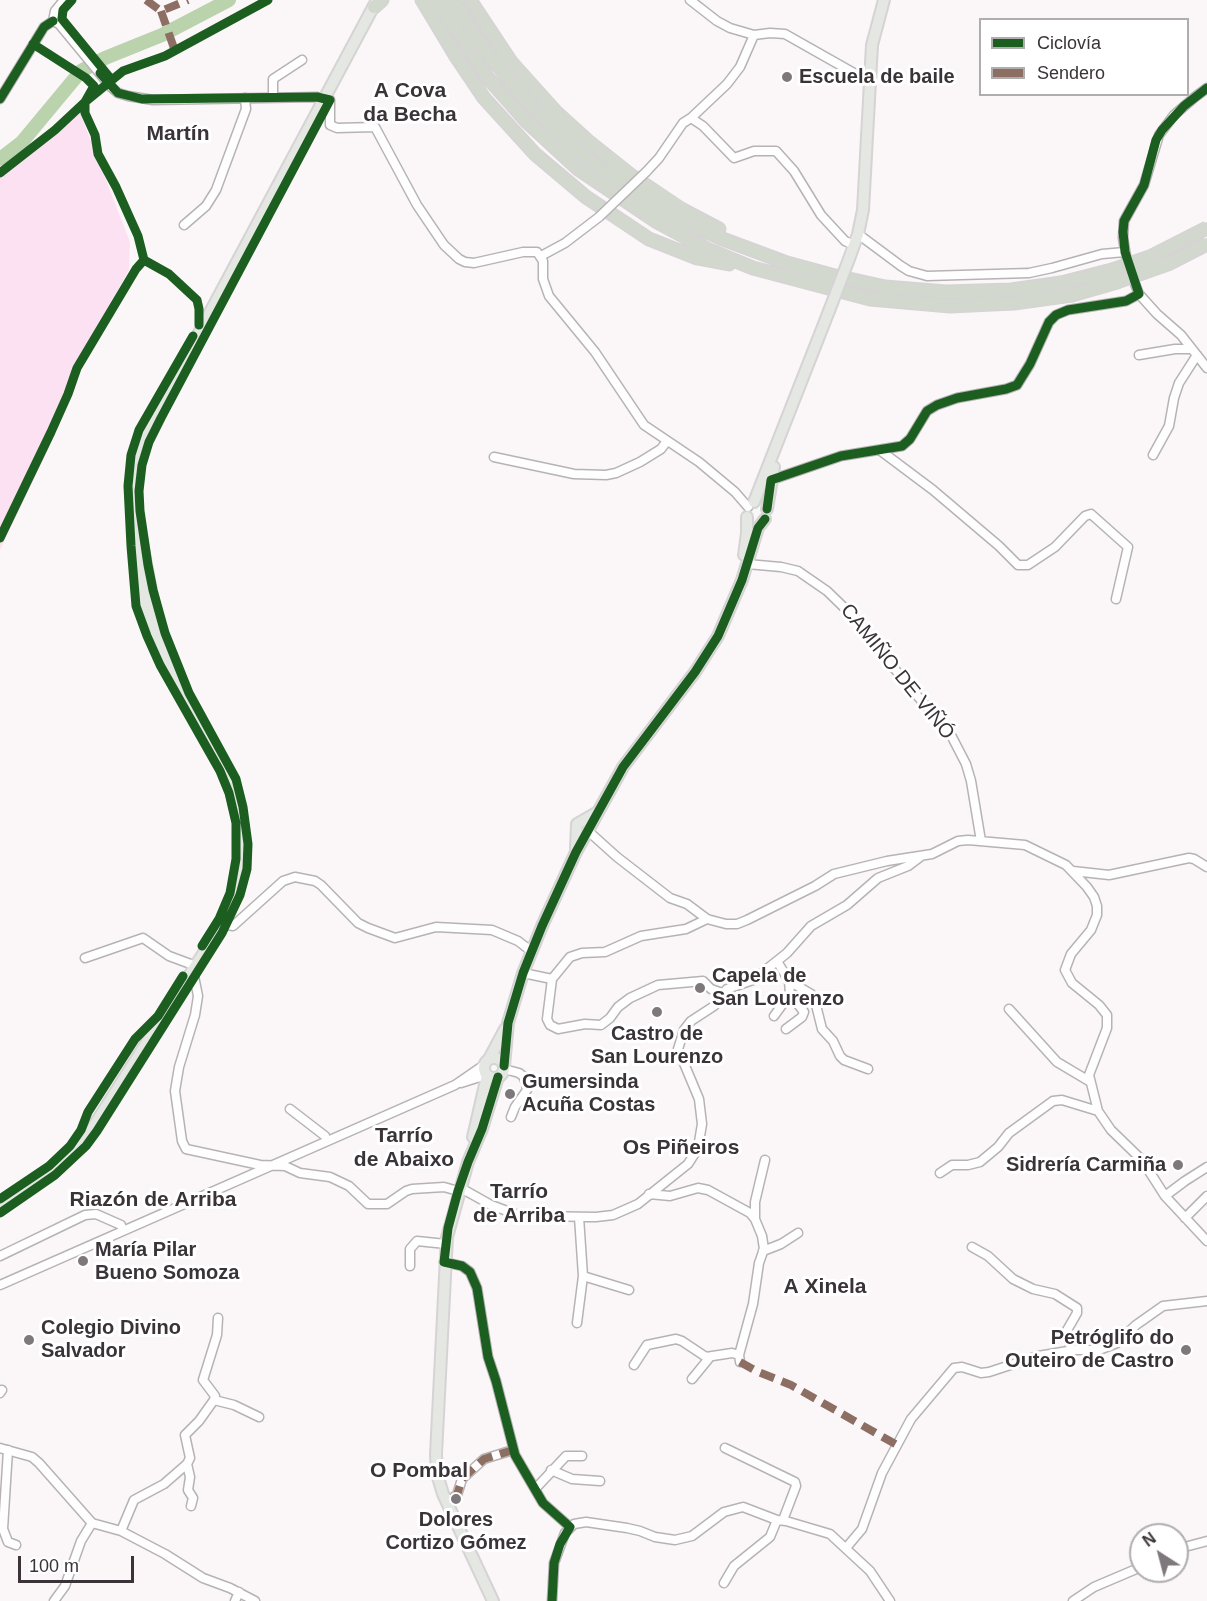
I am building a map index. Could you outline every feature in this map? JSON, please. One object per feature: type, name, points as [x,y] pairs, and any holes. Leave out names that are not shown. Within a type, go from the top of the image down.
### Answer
[{"type":"highway","points":[[423,0],[455,55],[484,98],[535,154],[586,197],[649,239],[697,258],[753,268],[870,299],[950,306],[1014,303],[1072,295],[1168,264],[1207,244]]},
{"type":"highway","points":[[438,0],[488,78],[527,122],[578,169],[657,222],[708,250],[753,268]]},
{"type":"highway","points":[[453,0],[487,52],[535,110],[598,167],[666,213],[720,238],[787,263],[885,287],[946,292],[1011,290],[1061,283],[1112,270],[1152,256],[1207,228]]},
{"type":"highway","points":[[473,2],[497,43],[530,84],[588,141],[632,176],[681,209],[724,232],[778,255],[787,263]]},
{"type":"main road","points":[[735,596],[743,564],[750,509],[858,234],[866,182],[872,45],[884,0]]},
{"type":"main road","points":[[0,1210],[54,1169],[83,1140],[222,924],[240,877],[241,822],[231,784],[189,706],[145,606],[133,522],[138,458],[146,432],[378,2]]},
{"type":"main road","points":[[493,1601],[450,1510],[437,1474],[444,1262],[459,1189],[482,1129],[493,1070],[531,951],[576,852],[582,827],[596,813],[628,759],[708,653],[724,624],[758,528],[766,514],[781,434]]},
{"type":"main road","points":[[750,509],[760,502],[766,514]]},
{"type":"main road","points":[[134,506],[164,653]]},
{"type":"main road","points":[[750,509],[755,523],[766,514]]},
{"type":"main road","points":[[145,562],[145,606]]},
{"type":"main road","points":[[468,1162],[482,1092],[493,1070],[508,1023]]},
{"type":"main road","points":[[0,1204],[19,1195]]},
{"type":"street","points":[[0,99],[44,27],[53,21],[55,11],[64,0]]},
{"type":"street","points":[[690,0],[730,28],[754,35],[786,34],[861,77],[869,79]]},
{"type":"street","points":[[53,21],[59,24],[118,93],[142,99],[325,98],[330,100],[330,125],[337,128],[372,126],[377,130],[434,233],[444,246],[459,259],[474,263],[531,251],[541,256],[543,279],[549,296],[595,352],[644,425],[699,462],[750,509]]},
{"type":"street","points":[[541,256],[565,243],[599,217],[646,172],[659,158],[679,128],[727,84],[740,67],[754,35]]},
{"type":"street","points":[[273,98],[273,79],[302,60]]},
{"type":"street","points":[[858,234],[909,271],[927,276],[1029,273],[1102,254],[1126,254],[1122,232],[1124,221],[1144,185],[1156,140],[1174,116],[1207,88]]},
{"type":"street","points":[[1189,92],[1199,93]]},
{"type":"street","points":[[184,225],[206,206],[216,190],[246,109],[245,98]]},
{"type":"street","points":[[691,118],[703,126],[734,158],[754,150],[776,151],[794,171],[821,215],[845,241],[854,245]]},
{"type":"street","points":[[1135,284],[1139,294],[1207,368]]},
{"type":"street","points":[[774,479],[841,456],[880,451],[906,444],[927,411],[937,405],[957,398],[1017,385],[1030,364],[1049,322],[1056,315],[1068,310],[1126,301],[1139,294]]},
{"type":"street","points":[[1139,355],[1175,349],[1194,352]]},
{"type":"street","points":[[1153,454],[1169,426],[1179,383],[1194,352]]},
{"type":"street","points":[[494,457],[574,474],[606,475],[640,462],[661,449],[667,441]]},
{"type":"street","points":[[880,451],[920,479],[1018,565],[1028,565],[1054,547],[1085,516],[1091,514],[1128,547],[1116,599]]},
{"type":"street","name":"CAMIÑO DE VIÑÓ","points":[[747,564],[798,571],[828,591],[859,622],[888,661],[952,737],[966,764],[971,781],[981,841]]},
{"type":"street","points":[[582,827],[670,898],[687,904],[707,919],[726,924],[737,924],[815,886],[834,874],[932,854],[958,841],[1025,845],[1044,853],[1073,871],[1094,897],[1097,915],[1091,930],[1071,954],[1065,970],[1072,983],[1104,1010],[1108,1021],[1091,1067],[1089,1081],[1098,1111],[1111,1130],[1142,1160],[1165,1196],[1207,1241]]},
{"type":"street","points":[[85,958],[143,938],[169,957],[194,968],[198,996],[195,1014],[178,1067],[175,1091],[182,1141],[188,1150],[270,1166],[285,1166],[300,1173],[330,1177],[349,1186],[368,1204],[387,1204],[412,1189],[444,1186],[459,1189],[516,1214],[579,1217],[613,1215],[627,1210],[678,1173],[695,1153],[702,1126],[702,1113],[699,1099],[680,1055],[679,1042],[691,1021],[714,1006],[722,993],[737,984],[753,980],[788,953],[811,926],[847,905],[878,878],[908,866],[921,855]]},
{"type":"street","points":[[1073,871],[1109,875],[1189,858],[1207,867]]},
{"type":"street","points":[[222,924],[232,926],[283,881],[296,877],[321,885],[358,923],[395,938],[436,927],[492,930],[518,941],[531,951]]},
{"type":"street","points":[[707,919],[686,928],[641,936],[605,952],[582,953],[570,957],[552,979],[547,1019],[550,1025],[558,1029],[585,1024],[601,1025],[630,998],[658,985],[704,981],[711,989],[722,993]]},
{"type":"street","points":[[777,961],[789,981],[790,994],[803,1009],[804,1015],[786,1029]]},
{"type":"street","points":[[524,974],[552,979]]},
{"type":"street","points":[[789,981],[811,994],[822,1029],[844,1060],[868,1069]]},
{"type":"street","points":[[774,1016],[790,994]]},
{"type":"street","points":[[1009,1009],[1057,1062],[1089,1081]]},
{"type":"street","points":[[455,1084],[474,1080],[493,1070]]},
{"type":"street","points":[[0,1285],[455,1084],[493,1070],[519,1073],[526,1083],[527,1090],[511,1117]]},
{"type":"street","points":[[474,1080],[482,1092]]},
{"type":"street","points":[[940,1173],[952,1165],[980,1162],[998,1147],[1009,1133],[1053,1101],[1062,1100],[1098,1111]]},
{"type":"street","points":[[290,1109],[326,1136],[327,1141]]},
{"type":"street","points":[[755,1219],[755,1202],[765,1160]]},
{"type":"street","points":[[1165,1196],[1207,1167]]},
{"type":"street","points":[[634,1365],[647,1345],[652,1342],[676,1339],[699,1354],[710,1357],[732,1353],[740,1358],[763,1251],[762,1236],[750,1213],[708,1190],[698,1188],[670,1196],[650,1194]]},
{"type":"street","points":[[1185,1218],[1207,1196]]},
{"type":"street","points":[[0,1256],[85,1215],[96,1214],[121,1226],[123,1231]]},
{"type":"street","points":[[577,1323],[583,1276],[579,1217]]},
{"type":"street","points":[[763,1251],[782,1244],[798,1233]]},
{"type":"street","points":[[410,1266],[410,1249],[417,1241],[446,1244]]},
{"type":"street","points":[[972,1247],[988,1256],[1012,1279],[1033,1289],[1055,1294],[1077,1308],[1077,1313],[1066,1332],[1072,1350]]},
{"type":"street","points":[[444,1262],[467,1268],[474,1280],[488,1357],[513,1450],[543,1503],[570,1527]]},
{"type":"street","points":[[583,1276],[629,1290]]},
{"type":"street","points":[[846,1548],[862,1529],[882,1473],[911,1419],[954,1368],[962,1367],[981,1373],[1038,1356],[1072,1350],[1099,1350],[1117,1343],[1136,1325],[1163,1306],[1207,1301]]},
{"type":"street","points":[[121,1531],[134,1500],[164,1484],[187,1464],[190,1458],[184,1435],[203,1415],[215,1396],[203,1380],[217,1335],[218,1318]]},
{"type":"street","points":[[692,1379],[710,1357]]},
{"type":"street","points":[[214,1400],[234,1405],[260,1417]]},
{"type":"street","points":[[724,1583],[734,1566],[770,1537],[796,1486],[795,1482],[725,1448]]},
{"type":"street","points":[[16,1545],[8,1542],[3,1529],[4,1449],[32,1457],[92,1523],[121,1531],[172,1558],[203,1578],[255,1601]]},
{"type":"street","points":[[452,1498],[457,1495],[462,1479],[484,1459],[513,1450]]},
{"type":"street","points":[[536,1488],[566,1456],[582,1456]]},
{"type":"street","points":[[187,1464],[190,1477],[188,1490],[193,1498],[191,1506]]},
{"type":"street","points":[[551,1470],[572,1479],[600,1481]]},
{"type":"street","points":[[552,1601],[554,1563],[560,1544],[574,1524],[586,1522],[640,1531],[655,1537],[675,1540],[692,1536],[724,1512],[737,1507],[748,1508],[780,1520],[824,1531],[837,1539],[870,1571],[890,1601]]},
{"type":"street","points":[[54,1601],[64,1586],[81,1541],[92,1523]]},
{"type":"street","points":[[1189,1546],[1207,1541]]},
{"type":"street","points":[[1073,1601],[1094,1587],[1129,1573]]},
{"type":"street","points":[[235,1601],[239,1592]]},
{"type":"shaded area","points":[[80,113],[130,242],[129,270],[84,349],[70,397],[47,452],[0,550],[0,178]]},
{"type":"waterway","points":[[0,159],[22,142],[81,71],[105,58],[162,35],[229,0]]},
{"type":"marked path","points":[[146,0],[161,11],[188,0]]},
{"type":"marked path","points":[[161,11],[175,51]]},
{"type":"marked path","points":[[740,1362],[791,1385],[897,1445]]},
{"type":"marked path","points":[[452,1498],[457,1495],[462,1479],[484,1459],[513,1450]]},
{"type":"cycle path","points":[[72,0],[63,10],[62,19],[111,79]]},
{"type":"cycle path","points":[[0,538],[51,432],[77,368],[136,269],[144,260],[138,236],[98,154],[95,135],[85,113],[85,102],[123,71],[165,56],[268,0]]},
{"type":"cycle path","points":[[0,99],[44,27],[53,21]]},
{"type":"cycle path","points":[[0,173],[55,130],[85,102],[94,86],[86,78],[33,44]]},
{"type":"cycle path","points":[[0,1213],[55,1175],[86,1146],[222,933],[240,895],[247,869],[248,844],[243,807],[236,779],[189,693],[165,633],[148,565],[139,491],[142,465],[149,442],[330,100],[317,97],[142,99],[118,93],[100,73]]},
{"type":"cycle path","points":[[767,509],[771,480],[841,456],[902,446],[910,439],[927,411],[937,405],[957,398],[1017,385],[1030,364],[1049,322],[1056,315],[1068,310],[1126,301],[1139,294],[1125,252],[1124,221],[1144,185],[1156,140],[1162,130],[1184,106],[1207,88]]},
{"type":"cycle path","points":[[144,260],[169,274],[197,300],[199,325]]},
{"type":"cycle path","points":[[193,336],[139,430],[131,455],[128,486],[136,606],[160,665],[220,771],[229,793],[236,823],[236,859],[230,893],[219,919],[202,946]]},
{"type":"cycle path","points":[[504,1066],[508,1023],[523,973],[576,852],[623,767],[695,672],[718,636],[742,580],[758,528],[765,519]]},
{"type":"cycle path","points":[[0,1199],[49,1166],[70,1146],[81,1130],[88,1112],[135,1039],[158,1016],[183,976]]},
{"type":"cycle path","points":[[498,1077],[482,1129],[458,1191],[448,1228],[444,1262],[462,1266],[470,1272],[477,1288],[488,1357],[515,1455],[543,1503],[570,1527],[560,1544],[554,1563],[552,1601]]},
{"type":"place","name":"Escuela de baile","points":[[787,77]]},
{"type":"place","name":"Capela de San Lourenzo","points":[[700,988]]},
{"type":"place","name":"Castro de San Lourenzo","points":[[657,1012]]},
{"type":"place","name":"Gumersinda Acuña Costas","points":[[510,1094]]},
{"type":"place","name":"Sidrería Carmiña","points":[[1178,1165]]},
{"type":"place","name":"María Pilar Bueno Somoza","points":[[83,1261]]},
{"type":"place","name":"Colegio Divino Salvador","points":[[29,1340]]},
{"type":"place","name":"Petróglifo do Outeiro de Castro","points":[[1186,1350]]},
{"type":"place","name":"Dolores Cortizo Gómez","points":[[456,1499]]},
{"type":"district","name":"A Cova da Becha","points":[[410,103]]},
{"type":"district","name":"Martín","points":[[178,134]]},
{"type":"district","name":"Tarrío de Abaixo","points":[[404,1148]]},
{"type":"district","name":"Os Piñeiros","points":[[681,1148]]},
{"type":"district","name":"Riazón de Arriba","points":[[153,1200]]},
{"type":"district","name":"Tarrío de Arriba","points":[[519,1204]]},
{"type":"district","name":"A Xinela","points":[[825,1287]]},
{"type":"district","name":"O Pombal","points":[[419,1471]]}]
